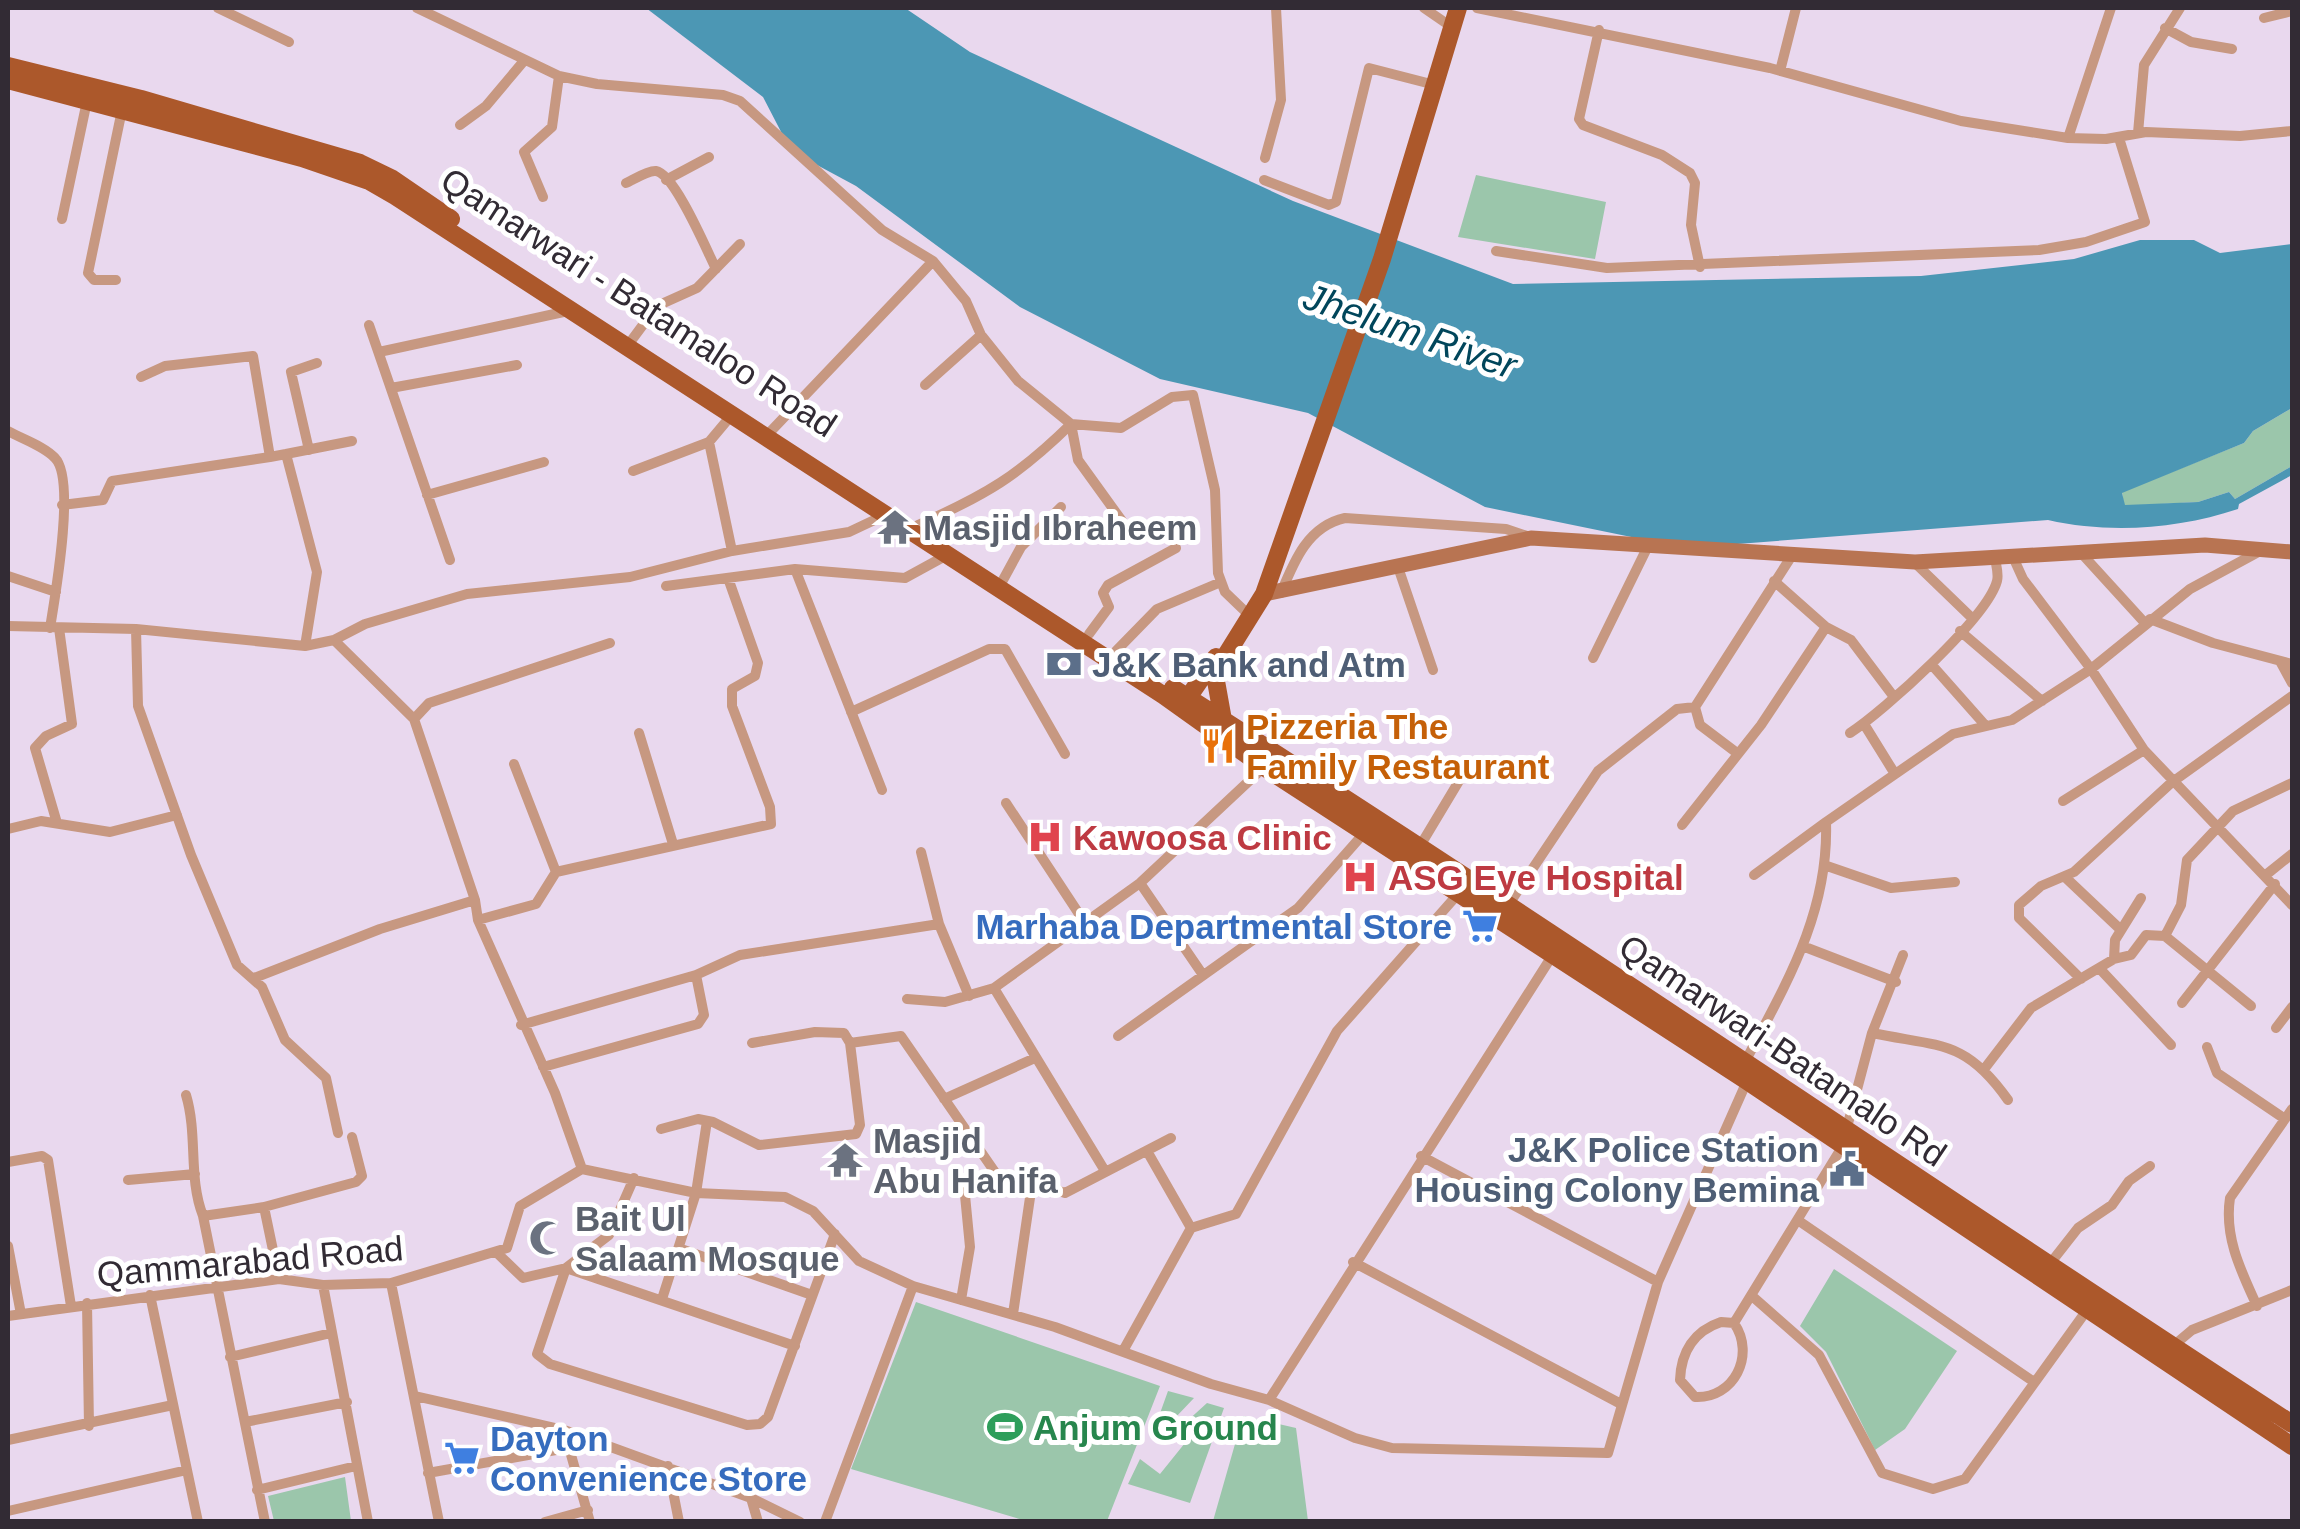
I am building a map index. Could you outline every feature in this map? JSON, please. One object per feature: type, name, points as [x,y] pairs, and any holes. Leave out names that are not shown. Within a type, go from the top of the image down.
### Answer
[{"type":"main road","points":[[1458,8],[1382,259],[1311,458],[1272,594],[1184,702],[1264,767],[1552,956],[1746,1072]]},
{"type":"main road","name":"Qamarwari - Batamaloo Road","points":[[8,66],[141,98],[360,163],[392,178],[631,341],[1116,651],[1184,702]]},
{"type":"main road","name":"Qamarwari - Batamaloo Road","points":[[8,80],[302,158],[370,182],[730,418],[1184,702]]},
{"type":"main road","points":[[1224,720],[1216,674],[1252,614]]},
{"type":"main road","name":"Qamarwari-Batamalo Rd","points":[[1184,702],[1224,720],[1510,904],[2086,1310],[2292,1446]]},
{"type":"main road","name":"Qamarwari-Batamalo Rd","points":[[1844,1140],[2292,1424]]},
{"type":"street","points":[[218,8],[289,42]]},
{"type":"street","points":[[417,8],[559,76],[734,98],[882,230],[933,261],[966,301],[981,335],[1018,381],[1071,424],[1121,428],[1172,397],[1193,395],[1214,490],[1221,582],[1252,614]]},
{"type":"street","points":[[1265,158],[1280,100],[1276,8]]},
{"type":"street","points":[[1424,8],[1453,28]]},
{"type":"street","points":[[1477,8],[1600,30],[1780,71],[1961,121],[2068,138],[2119,138],[2138,133],[2240,136],[2292,131]]},
{"type":"street","points":[[1780,71],[1796,8]]},
{"type":"street","points":[[2068,138],[2111,8]]},
{"type":"street","points":[[2138,133],[2139,83],[2180,8]]},
{"type":"street","points":[[2264,18],[2292,11]]},
{"type":"street","points":[[2166,28],[2191,42],[2232,50]]},
{"type":"street","points":[[1600,30],[1579,119],[1582,125],[1662,155],[1690,173],[1695,183],[1691,225],[1700,267]]},
{"type":"street","points":[[460,124],[486,106],[523,62]]},
{"type":"street","points":[[1264,180],[1329,206],[1336,202],[1369,68],[1436,85]]},
{"type":"street","points":[[543,197],[524,152],[552,127],[559,76]]},
{"type":"street","points":[[62,218],[87,100]]},
{"type":"street","points":[[116,280],[94,280],[88,273],[122,110]]},
{"type":"street","points":[[1496,251],[1607,268],[2039,250],[2138,227],[2145,222],[2119,138]]},
{"type":"street","points":[[666,180],[709,158]]},
{"type":"street","points":[[626,183],[653,172],[666,180],[716,269]]},
{"type":"street","points":[[631,341],[657,306],[693,290],[740,244]]},
{"type":"street","points":[[771,431],[933,261]]},
{"type":"street","points":[[379,352],[568,311]]},
{"type":"street","points":[[370,325],[450,560]]},
{"type":"street","points":[[925,385],[981,335]]},
{"type":"street","points":[[141,377],[165,366],[251,354],[270,457]]},
{"type":"street","points":[[310,450],[291,372],[317,363]]},
{"type":"street","points":[[391,388],[517,364]]},
{"type":"street","points":[[633,471],[709,442],[730,418]]},
{"type":"street","points":[[1071,424],[1078,460],[1122,521]]},
{"type":"street","points":[[918,525],[986,495],[1024,470],[1071,424]]},
{"type":"street","points":[[8,431],[60,463],[63,561],[56,592],[55,628],[72,724],[46,736],[35,748],[56,823]]},
{"type":"street","points":[[62,505],[103,500],[112,481],[352,442]]},
{"type":"street","points":[[709,442],[732,551]]},
{"type":"street","points":[[286,454],[317,572],[305,646]]},
{"type":"street","points":[[427,494],[544,462]]},
{"type":"street","points":[[1003,580],[1021,547],[1062,506]]},
{"type":"street","points":[[8,626],[136,630],[305,646],[334,640],[365,624],[467,594],[630,577],[732,551],[849,532],[887,514]]},
{"type":"street","points":[[1272,594],[1318,528],[1345,518],[1506,530],[1531,538]]},
{"type":"street","points":[[1272,594],[1531,538],[1565,536],[1791,557],[1915,562],[2205,545],[2292,552]]},
{"type":"street","points":[[1593,658],[1648,546]]},
{"type":"street","points":[[1089,634],[1109,607],[1103,593],[1108,585],[1176,548]]},
{"type":"street","points":[[1754,875],[1953,734],[2006,723],[2091,668],[2147,620],[2190,590],[2260,551]]},
{"type":"street","points":[[666,586],[795,569],[905,578],[948,554]]},
{"type":"street","points":[[2082,554],[2147,620],[2286,663],[2292,683]]},
{"type":"street","points":[[1736,753],[1700,725],[1695,706],[1791,557]]},
{"type":"street","points":[[2013,557],[2023,580],[2091,668],[2144,750],[2171,783],[2271,879],[2292,906]]},
{"type":"street","points":[[1850,733],[1931,664],[1972,618],[1996,584],[1994,558]]},
{"type":"street","points":[[1915,562],[1972,618]]},
{"type":"street","points":[[1398,568],[1433,670]]},
{"type":"street","points":[[795,569],[882,790]]},
{"type":"street","points":[[8,576],[56,592]]},
{"type":"street","points":[[478,920],[536,904],[556,872],[772,822],[732,706],[732,689],[755,676],[758,663],[728,578]]},
{"type":"street","points":[[1116,651],[1157,608],[1221,582]]},
{"type":"street","points":[[1774,582],[1826,627],[1855,644],[1894,697]]},
{"type":"street","points":[[1682,825],[1761,725],[1826,627]]},
{"type":"street","points":[[136,630],[138,706],[234,958],[270,1000],[285,1040],[326,1078],[338,1133]]},
{"type":"street","points":[[1960,631],[2042,701]]},
{"type":"street","points":[[334,640],[414,719],[476,900],[478,920],[521,1025],[544,1067],[582,1170]]},
{"type":"street","points":[[414,719],[430,703],[610,644]]},
{"type":"street","points":[[851,712],[989,649],[1005,648],[1066,754]]},
{"type":"street","points":[[1931,664],[1985,725]]},
{"type":"street","points":[[2080,978],[2017,915],[2019,905],[2034,892],[2066,878],[2171,783],[2292,696]]},
{"type":"street","points":[[1510,904],[1598,771],[1677,709],[1695,706]]},
{"type":"street","points":[[1864,724],[1895,774]]},
{"type":"street","points":[[638,733],[674,844]]},
{"type":"street","points":[[2063,801],[2144,750]]},
{"type":"street","points":[[514,764],[556,872]]},
{"type":"street","points":[[907,999],[945,1002],[994,988],[1140,882],[1264,767]]},
{"type":"street","points":[[1420,846],[1462,776]]},
{"type":"street","points":[[2164,936],[2181,906],[2187,860],[2216,826],[2245,804],[2292,783]]},
{"type":"street","points":[[1006,803],[1084,922]]},
{"type":"street","points":[[8,829],[56,823],[110,832],[177,814]]},
{"type":"street","points":[[634,1178],[609,1235],[566,1268],[523,1278],[496,1252],[510,1244],[520,1206],[582,1170],[634,1178],[696,1193],[785,1196],[813,1211],[859,1261],[913,1286],[1013,1314],[1269,1400],[1355,1438],[1392,1448],[1608,1453],[1658,1282],[1746,1072],[1805,947],[1827,866],[1826,822]]},
{"type":"street","points":[[1118,1036],[1298,908],[1365,832]]},
{"type":"street","points":[[920,852],[939,924],[969,996]]},
{"type":"street","points":[[2182,1003],[2292,854]]},
{"type":"street","points":[[1827,866],[1892,888],[1955,882]]},
{"type":"street","points":[[2066,878],[2121,930]]},
{"type":"street","points":[[1140,882],[1202,974]]},
{"type":"street","points":[[1123,1351],[1192,1228],[1236,1214],[1337,1031],[1458,894]]},
{"type":"street","points":[[2114,959],[2113,945],[2140,898]]},
{"type":"street","points":[[254,978],[380,929],[476,900]]},
{"type":"street","points":[[521,1025],[696,975],[740,955],[939,924]]},
{"type":"street","points":[[1985,1068],[2032,1008],[2114,959],[2130,954],[2146,935],[2164,936],[2251,1006]]},
{"type":"street","points":[[1805,947],[1896,982]]},
{"type":"street","points":[[1269,1400],[1353,1262],[1552,956]]},
{"type":"street","points":[[1734,1323],[1744,1342],[1741,1367],[1720,1391],[1695,1397],[1680,1380],[1684,1357],[1696,1334],[1708,1326],[1734,1323],[1799,1221],[1844,1140],[1872,1032],[1896,982],[1903,956]]},
{"type":"street","points":[[2100,968],[2171,1045]]},
{"type":"street","points":[[544,1067],[698,1024],[704,1015],[696,975]]},
{"type":"street","points":[[994,988],[1105,1171]]},
{"type":"street","points":[[2276,1028],[2292,1006]]},
{"type":"street","points":[[661,1128],[707,1121],[759,1144],[856,1134],[860,1126],[850,1043],[844,1034],[814,1032],[752,1043]]},
{"type":"street","points":[[1872,1032],[1964,1053],[1985,1068],[2008,1100]]},
{"type":"street","points":[[850,1043],[900,1036],[999,1178]]},
{"type":"street","points":[[2207,1047],[2217,1073],[2285,1119]]},
{"type":"street","points":[[944,1099],[1035,1058]]},
{"type":"street","points":[[186,1095],[195,1125],[195,1174],[215,1287],[265,1522]]},
{"type":"street","points":[[2258,1306],[2235,1257],[2227,1216],[2230,1198],[2292,1108]]},
{"type":"street","points":[[662,1299],[696,1193],[707,1121]]},
{"type":"street","points":[[203,1216],[264,1208],[360,1180],[352,1137]]},
{"type":"street","points":[[962,1300],[970,1247],[963,1186],[1012,1175],[1065,1193],[1171,1138]]},
{"type":"street","points":[[1147,1150],[1192,1228]]},
{"type":"street","points":[[8,1162],[42,1156],[48,1160],[72,1306]]},
{"type":"street","points":[[1421,1156],[1658,1282]]},
{"type":"street","points":[[2048,1266],[2078,1228],[2112,1204],[2129,1181],[2150,1166]]},
{"type":"street","points":[[128,1180],[195,1174]]},
{"type":"street","points":[[1013,1314],[1032,1184]]},
{"type":"street","points":[[264,1208],[279,1278]]},
{"type":"street","points":[[1799,1221],[2034,1382]]},
{"type":"street","points":[[566,1268],[536,1350],[550,1364],[754,1426],[768,1418],[835,1234]]},
{"type":"street","points":[[8,1246],[21,1314]]},
{"type":"street","points":[[681,1249],[812,1295]]},
{"type":"street","name":"Qammarabad Road","points":[[8,1316],[279,1278],[324,1285],[391,1283],[496,1252]]},
{"type":"street","points":[[1353,1262],[1620,1404]]},
{"type":"street","points":[[566,1268],[795,1346]]},
{"type":"street","points":[[391,1283],[439,1522]]},
{"type":"street","points":[[324,1285],[368,1522]]},
{"type":"street","points":[[825,1522],[913,1286]]},
{"type":"street","points":[[2173,1346],[2192,1330],[2292,1290]]},
{"type":"street","points":[[150,1295],[198,1522]]},
{"type":"street","points":[[1752,1296],[1820,1354],[1882,1473],[1933,1489],[1965,1479],[2086,1310]]},
{"type":"street","points":[[88,1303],[89,1426]]},
{"type":"street","points":[[230,1357],[331,1333]]},
{"type":"street","points":[[415,1396],[564,1430],[751,1498],[800,1522]]},
{"type":"street","points":[[245,1422],[346,1402]]},
{"type":"street","points":[[8,1440],[89,1426],[173,1405]]},
{"type":"street","points":[[546,1522],[589,1516],[564,1430]]},
{"type":"street","points":[[428,1474],[567,1448]]},
{"type":"street","points":[[258,1490],[356,1466]]},
{"type":"street","points":[[668,1466],[679,1522]]},
{"type":"street","points":[[8,1510],[187,1470]]},
{"type":"street","points":[[751,1498],[758,1522]]},
{"type":"green space","points":[[1476,175],[1606,202],[1595,259],[1458,237]]},
{"type":"green space","points":[[2292,408],[2292,466],[2235,499],[2229,492],[2198,502],[2124,506],[2122,492],[2244,443],[2253,431]]},
{"type":"green space","points":[[1834,1269],[1957,1351],[1905,1429],[1875,1450],[1826,1352],[1800,1326]]},
{"type":"green space","name":"Anjum Ground","points":[[916,1302],[1160,1386],[1107,1521],[1026,1521],[851,1469]]},
{"type":"green space","points":[[1168,1391],[1194,1398],[1175,1418],[1154,1430]]},
{"type":"green space","points":[[1207,1403],[1224,1408],[1190,1503],[1128,1484],[1140,1459],[1160,1474],[1189,1438],[1183,1433],[1185,1423]]},
{"type":"green space","points":[[1243,1416],[1296,1428],[1308,1521],[1213,1521]]},
{"type":"green space","points":[[345,1477],[351,1521],[274,1521],[268,1496]]},
{"type":"water","name":"Jhelum River","points":[[646,8],[905,8],[970,52],[1293,201],[1513,284],[1921,276],[2074,259],[2140,240],[2194,240],[2220,253],[2292,244],[2292,408],[2253,431],[2244,443],[2122,493],[2125,505],[2198,502],[2229,492],[2235,499],[2292,466],[2292,475],[2239,504],[2238,509],[2168,525],[2095,527],[2048,520],[1685,548],[1485,507],[1308,413],[1160,379],[1020,307],[856,186],[791,151],[763,97]]},
{"type":"place","name":"Masjid Ibraheem","points":[[895,527]]},
{"type":"place","name":"J&K Bank and Atm","points":[[1064,664]]},
{"type":"place","name":"Pizzeria The Family Restaurant","points":[[1218,746]]},
{"type":"place","name":"Kawoosa Clinic","points":[[1045,837]]},
{"type":"place","name":"ASG Eye Hospital","points":[[1360,877]]},
{"type":"place","name":"Marhaba Departmental Store","points":[[1480,926]]},
{"type":"place","name":"Masjid Abu Hanifa","points":[[845,1160]]},
{"type":"place","name":"J&K Police Station Housing Colony Bemina","points":[[1847,1169]]},
{"type":"place","name":"Bait Ul Salaam Mosque","points":[[547,1238]]},
{"type":"place","name":"Anjum Ground","points":[[1005,1427]]},
{"type":"place","name":"Dayton Convenience Store","points":[[462,1458]]}]
